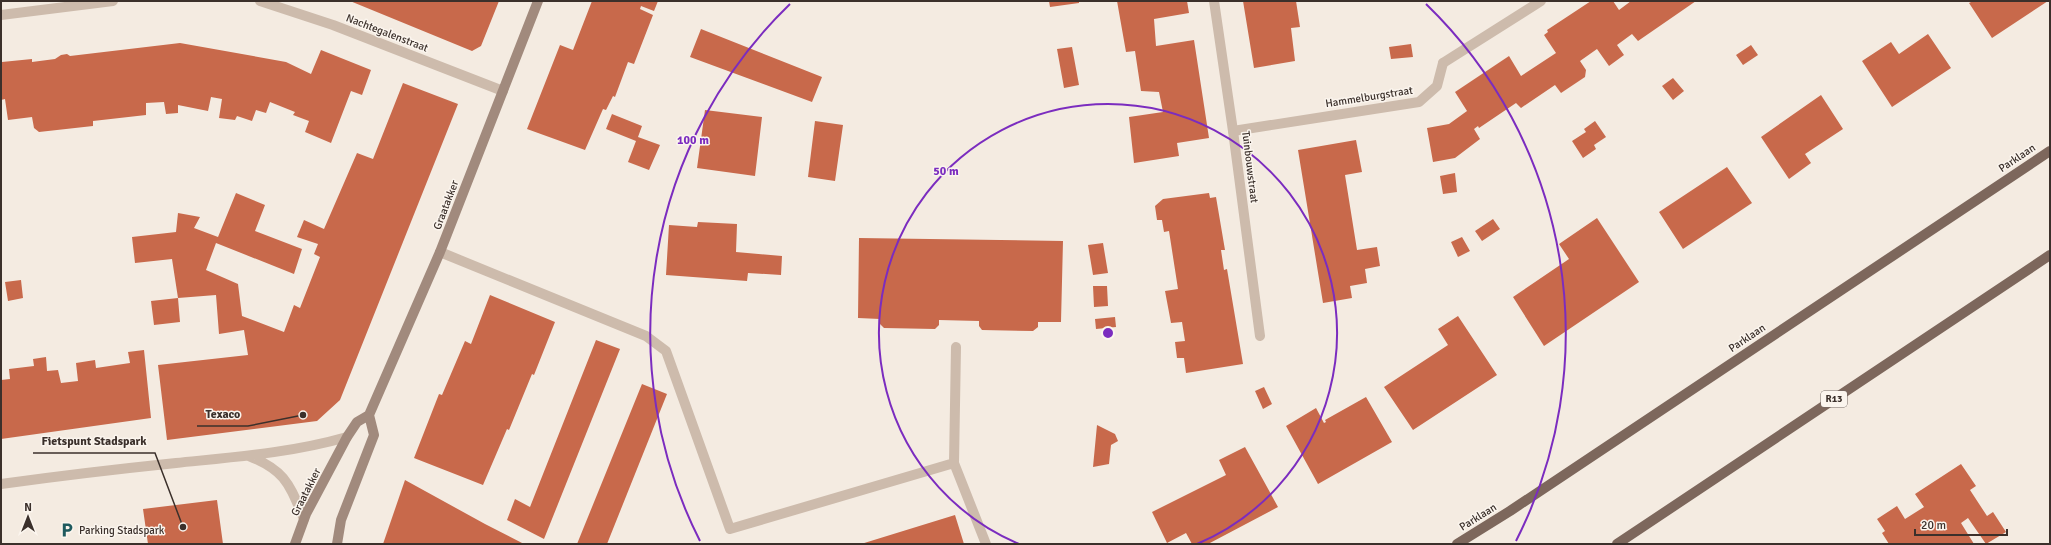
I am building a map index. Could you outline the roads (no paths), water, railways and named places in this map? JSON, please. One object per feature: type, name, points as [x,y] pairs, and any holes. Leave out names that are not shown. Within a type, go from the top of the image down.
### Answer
[{"type":"main road","name":"Parklaan","points":[[1457,544],[1510,511],[2050,151]]},
{"type":"main road","name":"R13","points":[[1617,544],[2050,254]]},
{"type":"street","points":[[1,15],[113,1]]},
{"type":"street","name":"Nachtegalenstraat","points":[[260,1],[333,25],[503,91]]},
{"type":"street","name":"Graatakker","points":[[295,544],[304,519],[347,437],[357,422],[370,415],[440,252],[538,1]]},
{"type":"street","name":"Tuinbouwstraat","points":[[1214,1],[1260,336]]},
{"type":"street","name":"Hammelburgstraat","points":[[1233,131],[1419,102],[1437,86],[1443,63],[1541,1]]},
{"type":"street","points":[[440,252],[646,336],[666,351],[730,529],[954,464]]},
{"type":"street","points":[[956,347],[954,464],[986,544]]},
{"type":"street","points":[[337,544],[341,520],[374,435],[370,415]]},
{"type":"street","points":[[1,484],[95,472],[249,456],[304,448],[347,437]]},
{"type":"street","points":[[249,456],[262,461],[282,475],[290,486],[304,519]]},
{"type":"place","name":"Texaco","points":[[303,415]]},
{"type":"place","name":"Fietspunt Stadspark","points":[[183,527]]},
{"type":"place","name":"Parking Stadspark","points":[[67,530]]}]
